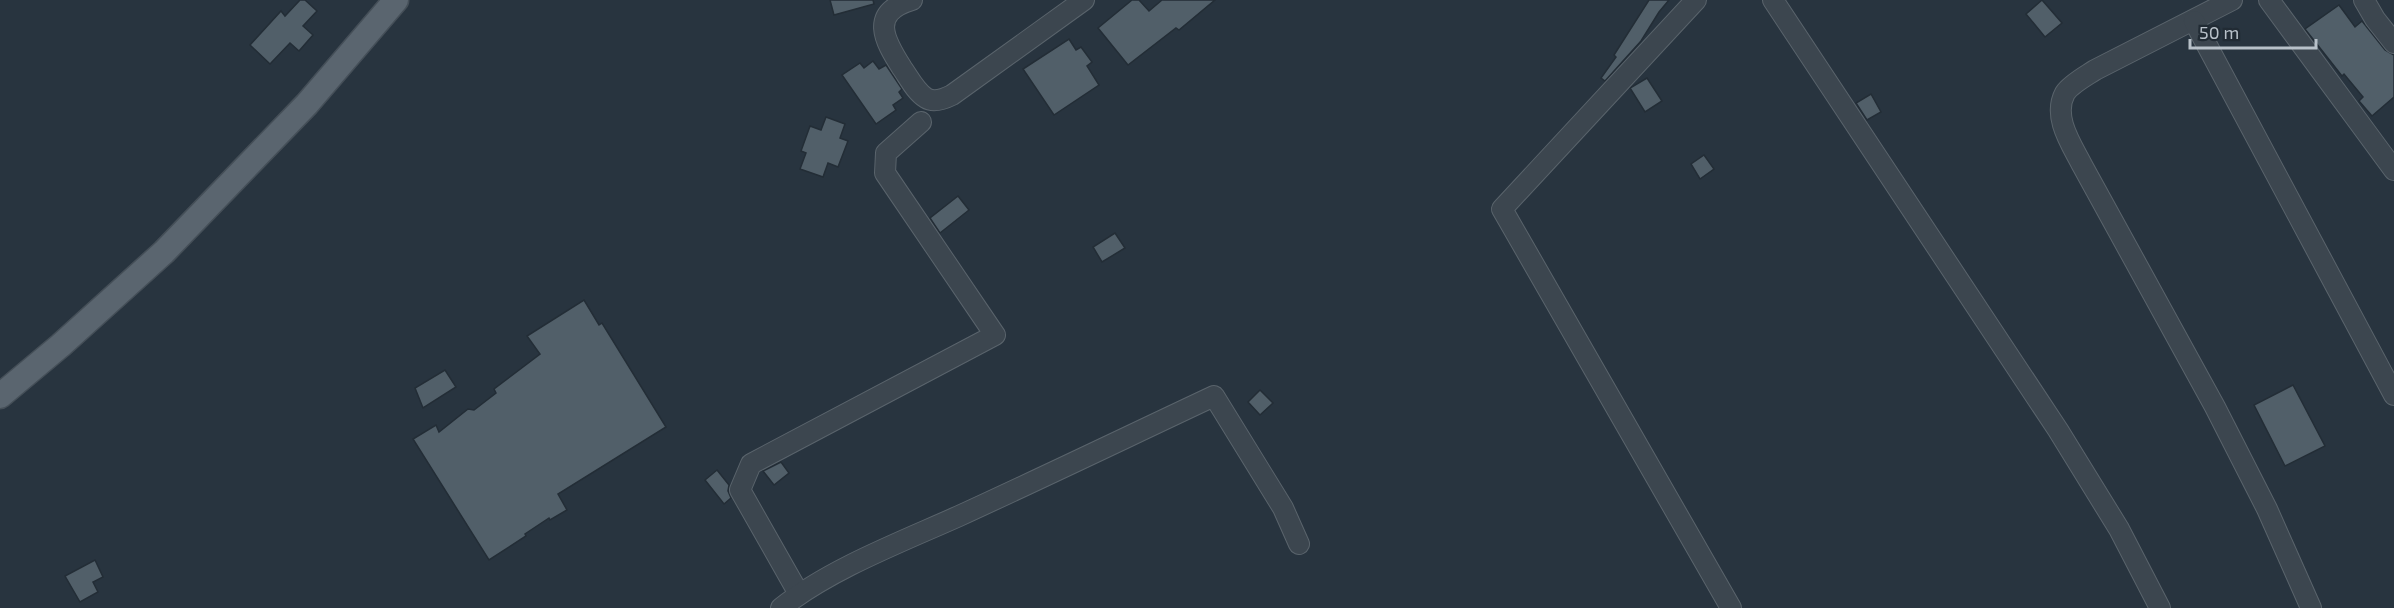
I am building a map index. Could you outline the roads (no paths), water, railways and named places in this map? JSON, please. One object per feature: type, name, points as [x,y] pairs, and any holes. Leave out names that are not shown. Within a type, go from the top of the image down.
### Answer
[{"type":"main road","points":[[0,396],[61,345],[164,252],[307,104],[396,0]]},
{"type":"street","points":[[912,0],[893,8],[886,15],[884,34],[899,64],[917,89],[926,98],[935,101],[952,95],[1084,0]]},
{"type":"street","points":[[1696,0],[1502,209],[1731,608]]},
{"type":"street","points":[[1773,0],[2058,430],[2119,529],[2160,608]]},
{"type":"street","points":[[2232,0],[2095,70],[2066,93],[2062,105],[2062,124],[2082,165],[2215,407],[2267,509],[2311,608]]},
{"type":"street","points":[[2269,0],[2394,170]]},
{"type":"street","points":[[2364,0],[2374,19],[2394,43]]},
{"type":"street","points":[[2194,21],[2394,395]]},
{"type":"street","points":[[799,594],[740,490],[751,464],[995,335],[885,173],[886,153],[921,122]]},
{"type":"street","points":[[781,608],[799,594],[870,557],[1084,459],[1214,396],[1283,508],[1299,544]]}]
